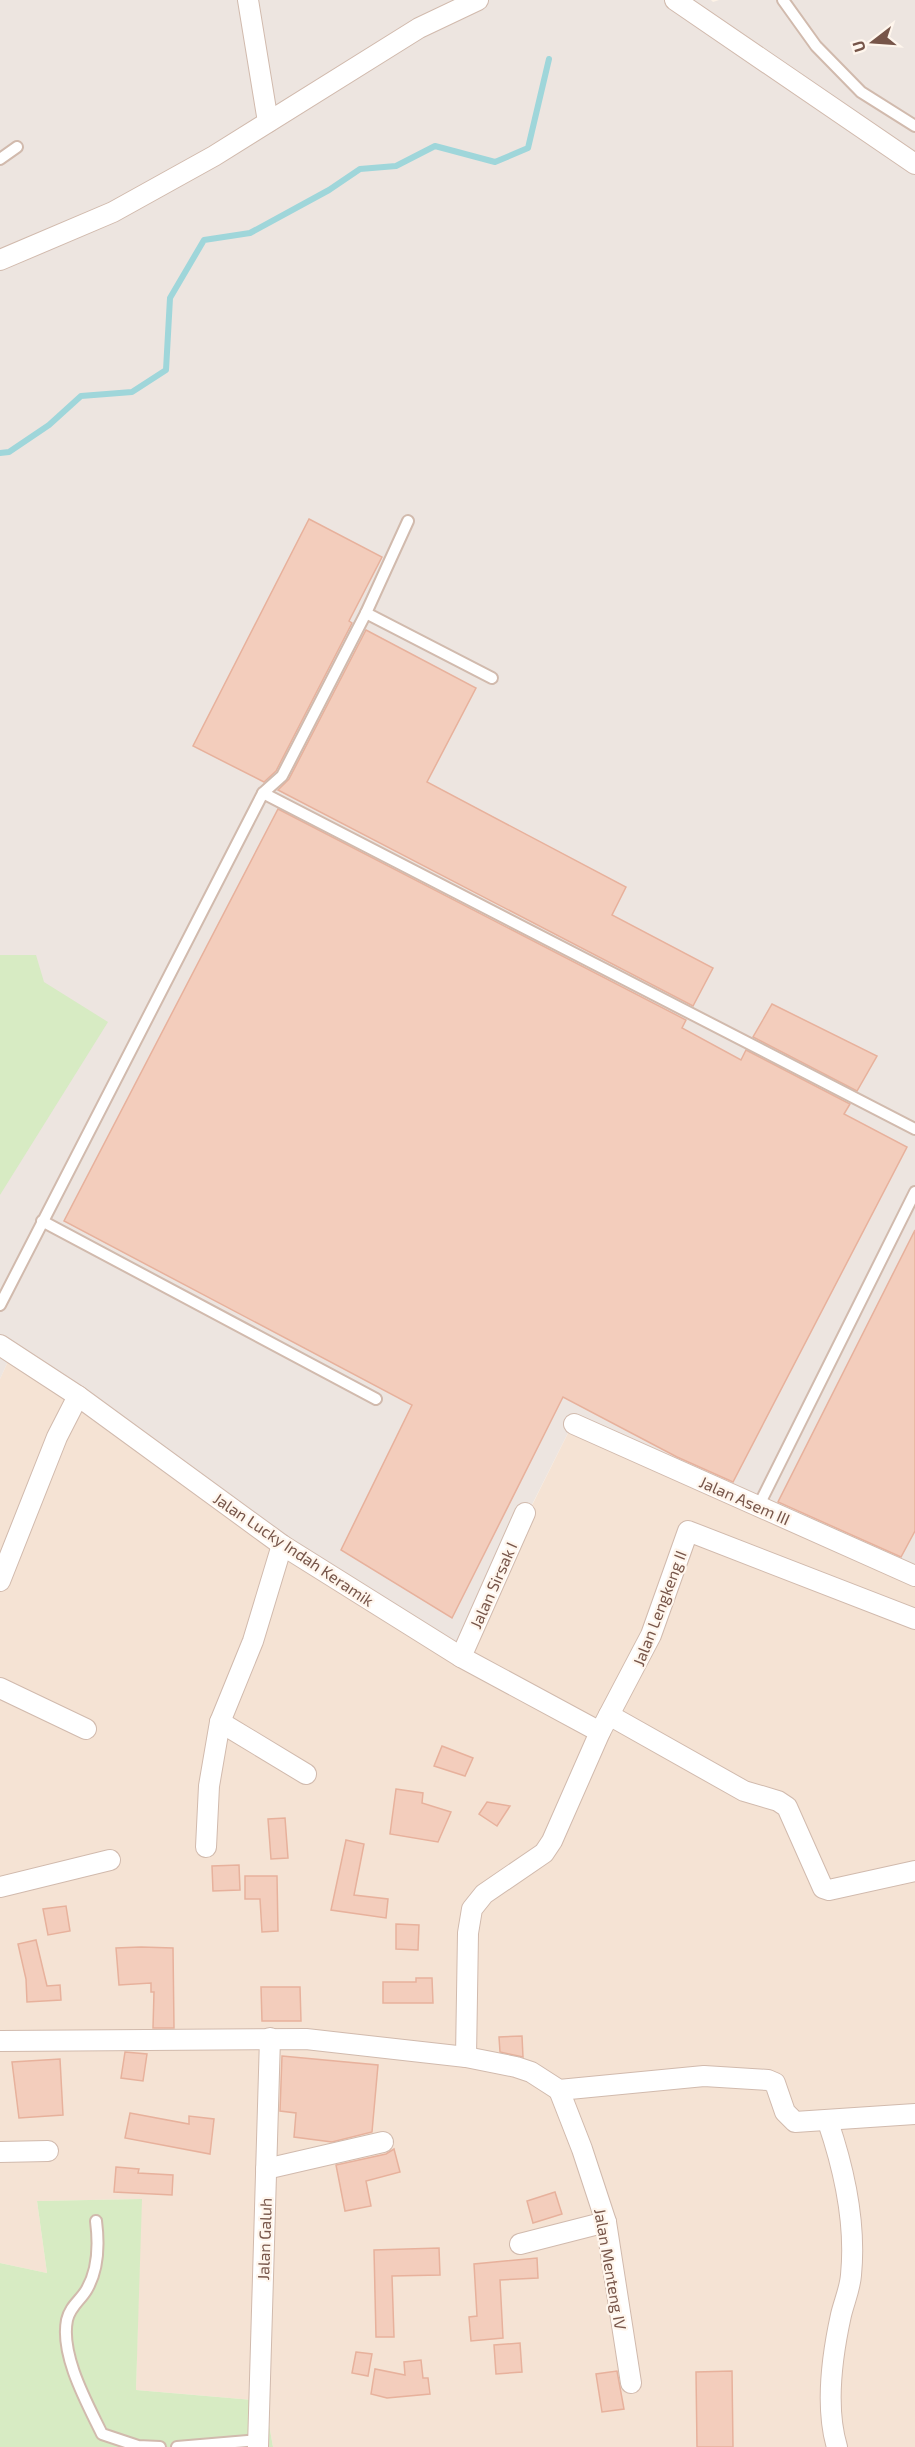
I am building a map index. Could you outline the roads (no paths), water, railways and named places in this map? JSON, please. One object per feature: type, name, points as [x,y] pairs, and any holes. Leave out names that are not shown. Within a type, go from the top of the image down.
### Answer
[{"type":"street","points":[[248,0],[268,122]]},
{"type":"street","points":[[0,260],[113,212],[268,122],[419,28],[478,0]]},
{"type":"street","points":[[675,0],[915,164]]},
{"type":"street","name":"Jalan Lucky Indah Keramik","points":[[0,1345],[78,1396],[282,1545],[461,1657],[744,1791],[778,1801],[787,1807],[823,1888],[829,1890],[915,1871]]},
{"type":"street","points":[[0,1581],[57,1437],[78,1396]]},
{"type":"street","name":"Jalan Asem III","points":[[574,1424],[915,1576]]},
{"type":"street","name":"Jalan Sirsak I","points":[[461,1657],[525,1513]]},
{"type":"street","name":"Jalan Lengkeng II","points":[[466,2057],[468,1933],[472,1909],[484,1894],[544,1853],[605,1724],[651,1635],[688,1531],[915,1619]]},
{"type":"street","points":[[206,1847],[209,1786],[220,1722],[253,1641],[282,1545]]},
{"type":"street","points":[[0,1688],[86,1730]]},
{"type":"street","points":[[220,1722],[306,1774]]},
{"type":"street","points":[[0,1887],[110,1860]]},
{"type":"street","name":"Jalan Galuh","points":[[258,2444],[270,2038]]},
{"type":"street","points":[[0,2041],[306,2039],[466,2057],[531,2072],[559,2090],[704,2076],[761,2079],[775,2083],[785,2112],[795,2122],[828,2122],[915,2114]]},
{"type":"street","name":"Jalan Menteng IV","points":[[559,2090],[582,2149],[606,2222],[631,2383]]},
{"type":"street","points":[[828,2122],[838,2151],[851,2231],[851,2276],[841,2316],[833,2368],[832,2430],[837,2447]]},
{"type":"street","points":[[266,2169],[383,2142]]},
{"type":"street","points":[[0,2152],[48,2151]]},
{"type":"street","points":[[520,2244],[606,2222]]},
{"type":"lane","points":[[783,0],[816,46],[861,92],[915,126]]},
{"type":"lane","points":[[0,159],[17,147]]},
{"type":"lane","points":[[0,1305],[263,793],[282,776],[366,613],[408,521]]},
{"type":"lane","points":[[366,613],[492,678]]},
{"type":"lane","points":[[263,793],[915,1129]]},
{"type":"lane","points":[[758,1506],[915,1192]]},
{"type":"lane","points":[[42,1221],[376,1398]]},
{"type":"lane","points":[[96,2221],[98,2259],[88,2289],[71,2308],[67,2321],[73,2365],[79,2386],[102,2434],[138,2446],[159,2447]]},
{"type":"lane","points":[[177,2447],[258,2444]]},
{"type":"waterway","points":[[0,453],[9,452],[49,425],[81,396],[132,392],[166,370],[170,298],[204,240],[250,233],[329,190],[360,169],[396,166],[435,146],[495,162],[528,148],[549,59]]}]
